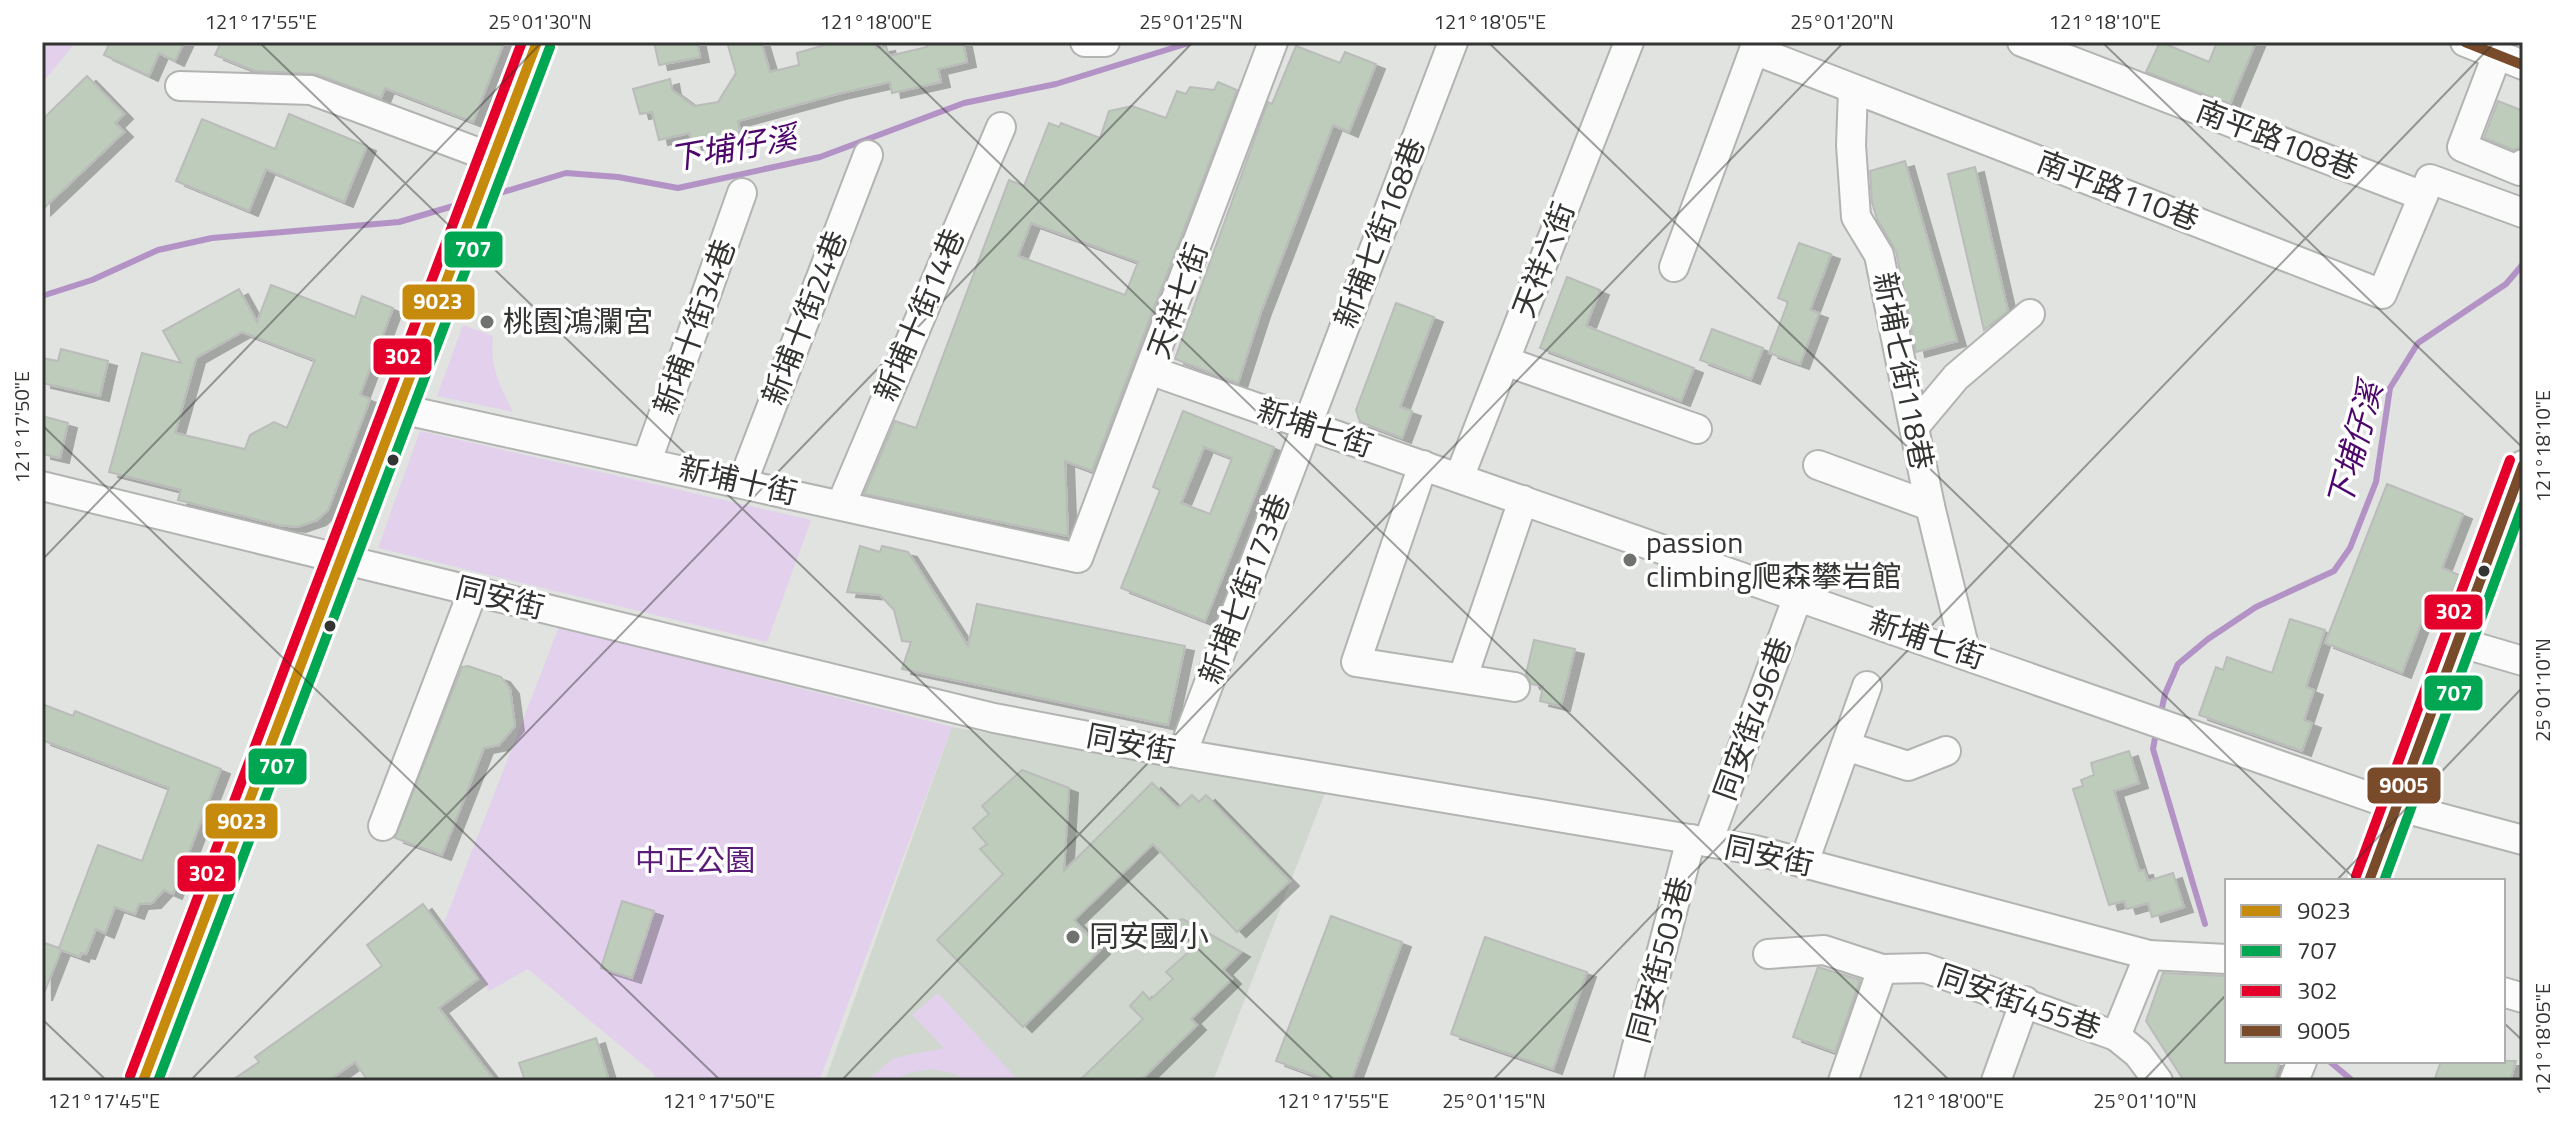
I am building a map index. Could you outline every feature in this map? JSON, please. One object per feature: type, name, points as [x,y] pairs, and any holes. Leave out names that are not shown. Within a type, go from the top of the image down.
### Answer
[{"type":"street","points":[[143,1081],[338,560],[537,42]]},
{"type":"street","points":[[1085,42],[1105,42]]},
{"type":"street","name":"天祥七街","points":[[1078,558],[1152,371],[1273,42]]},
{"type":"street","name":"新埔七街168巷","points":[[1307,425],[1453,42]]},
{"type":"street","name":"天祥六街","points":[[1459,478],[1629,42]]},
{"type":"street","name":"南平路108巷","points":[[2022,42],[2423,196]]},
{"type":"street","points":[[2465,42],[2510,60],[2462,147],[2520,171],[2523,164]]},
{"type":"street","points":[[1674,267],[1756,46]]},
{"type":"street","name":"南平路110巷","points":[[1756,46],[1853,90],[2382,294],[2423,196]]},
{"type":"street","points":[[180,86],[311,90],[490,166]]},
{"type":"street","name":"新埔七街118巷","points":[[1853,90],[1851,145],[1856,217],[1879,255],[1930,506],[1966,654]]},
{"type":"street","name":"新埔十街14巷","points":[[841,505],[1001,127]]},
{"type":"street","name":"新埔十街24巷","points":[[743,481],[868,155]]},
{"type":"street","points":[[2423,196],[2430,179],[2523,213]]},
{"type":"street","name":"新埔十街34巷","points":[[647,461],[742,193]]},
{"type":"street","points":[[1915,426],[1956,377],[2030,314]]},
{"type":"street","points":[[1505,361],[1697,429]]},
{"type":"street","name":"新埔七街","points":[[1152,371],[2396,806],[2523,840]]},
{"type":"street","name":"新埔十街","points":[[396,408],[743,481],[1078,558]]},
{"type":"street","name":"新埔七街173巷","points":[[1182,754],[1307,425]]},
{"type":"street","points":[[1423,465],[1356,662],[1515,687]]},
{"type":"street","points":[[1818,465],[1930,506]]},
{"type":"street","points":[[2370,879],[2523,465]]},
{"type":"street","name":"同安街","points":[[42,486],[926,702],[1182,754],[1699,841],[1804,862],[2149,955],[2225,959]]},
{"type":"street","points":[[1463,677],[1523,500]]},
{"type":"street","points":[[383,826],[473,591]]},
{"type":"street","name":"同安街496巷","points":[[1699,841],[1798,596]]},
{"type":"street","points":[[2458,642],[2523,661]]},
{"type":"street","points":[[1804,862],[1867,686]]},
{"type":"street","points":[[1846,746],[1908,766],[1946,751]]},
{"type":"street","name":"同安街503巷","points":[[1628,1081],[1699,841]]},
{"type":"street","name":"同安街455巷","points":[[1768,954],[1824,950],[1882,969],[1925,968],[2025,1001],[2116,1036],[2149,955]]},
{"type":"street","points":[[1843,1081],[1882,969]]},
{"type":"street","points":[[1996,1081],[2025,1001]]},
{"type":"street","points":[[2116,1036],[2148,1076]]},
{"type":"shaded area","name":"同安國小","points":[[952,727],[1325,793],[1213,1081],[825,1081]]},
{"type":"green space","points":[[42,42],[76,42],[42,83]]},
{"type":"green space","points":[[463,325],[493,336],[494,366],[513,412],[437,396]]},
{"type":"green space","points":[[420,431],[811,520],[767,642],[378,548]]},
{"type":"green space","name":"中正公園","points":[[559,627],[952,727],[819,1081],[658,1081],[653,1073],[528,969],[489,991],[444,923]]},
{"type":"green space","points":[[938,993],[1019,1081],[967,1081],[955,1074],[931,1069],[908,1073],[894,1081],[866,1081],[894,1058],[944,1048],[912,1015]]},
{"type":"building","points":[[110,42],[184,42],[175,61],[159,53],[149,76],[104,55]]},
{"type":"building","points":[[221,42],[504,42],[473,122],[385,88],[381,98],[316,74],[255,71],[215,55]]},
{"type":"building","points":[[654,42],[697,42],[700,57],[659,65]]},
{"type":"building","points":[[727,42],[761,42],[770,72],[799,65],[797,53],[835,42],[875,42],[876,48],[886,46],[889,56],[927,47],[925,42],[963,42],[967,62],[938,69],[941,82],[892,93],[890,82],[837,94],[738,121],[740,132],[693,145],[689,133],[659,140],[652,112],[640,114],[633,89],[670,79],[672,90],[694,106],[718,102],[736,73]]},
{"type":"building","points":[[2160,42],[2209,62],[2217,42],[2256,42],[2230,104],[2146,72]]},
{"type":"building","points":[[1296,46],[1340,63],[1345,52],[1376,64],[1349,132],[1333,125],[1261,312],[1238,383],[1175,359],[1268,102],[1272,104]]},
{"type":"building","points":[[87,76],[124,114],[115,123],[124,132],[42,210],[42,120]]},
{"type":"building","points":[[1218,82],[1237,90],[1092,471],[1065,461],[1068,536],[864,494],[895,421],[916,428],[1009,180],[1024,186],[1049,123],[1059,127],[1061,123],[1100,138],[1109,111],[1132,106],[1166,118],[1177,91],[1186,94],[1190,87],[1214,90]],"holes":[[[1031,223],[1138,262],[1125,295],[1018,256]]]},
{"type":"building","points":[[2498,101],[2523,111],[2522,147],[2514,150],[2484,138]]},
{"type":"building","points":[[289,114],[367,146],[344,202],[266,169],[249,211],[176,181],[202,119],[275,149]]},
{"type":"building","points":[[1905,161],[1957,341],[1916,352],[1896,251],[1877,219],[1872,202],[1870,171]]},
{"type":"building","points":[[1975,167],[2008,311],[1984,330],[1948,174]]},
{"type":"building","points":[[1799,243],[1831,254],[1810,310],[1819,313],[1800,364],[1769,353],[1788,302],[1778,298]]},
{"type":"building","points":[[1567,277],[1600,290],[1586,326],[1694,368],[1681,401],[1540,348]]},
{"type":"building","points":[[271,285],[355,317],[362,296],[393,308],[360,395],[370,399],[328,510],[317,520],[297,527],[279,525],[178,500],[181,490],[109,472],[142,353],[181,363],[163,331],[239,289],[257,322]],"holes":[[[242,332],[315,360],[287,428],[274,422],[250,435],[245,449],[175,433],[196,358]]]},
{"type":"building","points":[[1396,303],[1434,317],[1400,407],[1412,411],[1402,438],[1360,422],[1356,410]]},
{"type":"building","points":[[1712,329],[1763,348],[1751,379],[1700,360]]},
{"type":"building","points":[[61,349],[108,361],[100,396],[42,383],[42,358],[58,361]]},
{"type":"building","points":[[1183,411],[1274,447],[1205,621],[1121,588],[1160,490],[1153,487]],"holes":[[[1204,447],[1232,458],[1210,514],[1181,503]]]},
{"type":"building","points":[[42,416],[68,423],[60,458],[42,454]]},
{"type":"building","points":[[2387,484],[2463,514],[2442,568],[2459,575],[2440,624],[2423,618],[2402,673],[2325,643]]},
{"type":"building","points":[[860,546],[880,552],[882,546],[908,552],[968,646],[977,604],[1185,646],[1168,725],[902,669],[911,642],[902,641],[894,610],[880,595],[847,592]]},
{"type":"building","points":[[2290,619],[2325,630],[2306,687],[2314,690],[2304,720],[2312,723],[2302,751],[2199,715],[2216,667],[2223,670],[2227,657],[2272,673]]},
{"type":"building","points":[[1534,640],[1575,649],[1561,706],[1540,701],[1543,686],[1531,684],[1526,674]]},
{"type":"building","points":[[468,666],[501,677],[510,689],[515,726],[499,745],[484,748],[442,855],[395,838],[462,667]]},
{"type":"building","points":[[42,704],[73,716],[75,711],[221,769],[173,894],[164,890],[152,903],[139,904],[135,914],[115,907],[105,933],[96,929],[86,954],[81,953],[80,957],[61,950],[43,996],[42,942],[59,948],[98,845],[142,861],[169,788],[42,740]]},
{"type":"building","points":[[2129,751],[2139,783],[2114,791],[2139,871],[2144,870],[2148,881],[2173,873],[2184,907],[2152,917],[2148,903],[2127,909],[2124,901],[2109,905],[2073,789],[2083,786],[2081,780],[2094,775],[2091,763]]},
{"type":"building","points":[[1022,770],[1069,788],[1064,871],[1152,783],[1178,808],[1192,795],[1199,802],[1206,795],[1290,881],[1237,932],[1153,844],[1074,920],[1101,949],[1023,1027],[937,940],[1003,874],[980,849],[987,844],[973,828],[989,814],[982,806]]},
{"type":"building","points":[[622,901],[654,911],[632,978],[601,968]]},
{"type":"building","points":[[423,904],[478,979],[439,1008],[495,1081],[368,1081],[355,1062],[328,1081],[231,1081],[259,1062],[255,1057],[382,966],[367,945]]},
{"type":"building","points":[[1331,916],[1402,942],[1351,1081],[1330,1081],[1276,1061]]},
{"type":"building","points":[[1183,919],[1241,952],[1223,970],[1232,979],[1191,1019],[1197,1025],[1140,1081],[1079,1081],[1143,1019],[1130,1006],[1143,992],[1150,1000],[1173,979],[1166,972],[1190,951],[1172,931],[1173,922]]},
{"type":"building","points":[[1485,937],[1587,972],[1553,1069],[1451,1034]]},
{"type":"building","points":[[1818,967],[1860,980],[1835,1052],[1793,1037]]},
{"type":"building","points":[[2163,973],[2225,976],[2225,1063],[2279,1063],[2273,1081],[2184,1081],[2146,1021]]},
{"type":"building","points":[[596,1038],[609,1081],[525,1081],[519,1063]]},
{"type":"building","points":[[2516,1061],[2510,1081],[2434,1081],[2440,1063]]},
{"type":"waterway","name":"下埔仔溪","points":[[490,196],[566,173],[618,177],[678,188],[820,157],[964,103],[1056,84],[1192,42]]},
{"type":"waterway","name":"下埔仔溪","points":[[42,296],[92,280],[158,250],[212,238],[399,222],[467,202]]},
{"type":"waterway","name":"下埔仔溪","points":[[2160,717],[2165,694],[2178,664],[2208,639],[2256,607],[2334,571],[2350,548],[2376,482],[2390,388],[2418,343],[2506,284],[2523,264]]},
{"type":"waterway","name":"下埔仔溪","points":[[2156,732],[2153,749],[2205,924]]},
{"type":"waterway","name":"下埔仔溪","points":[[2331,1063],[2353,1081]]},
{"type":"transit line","name":"302","points":[[130,1076],[522,42]]},
{"type":"transit line","name":"9023","points":[[143,1081],[537,42]]},
{"type":"transit line","name":"9005","points":[[2465,42],[2523,65]]},
{"type":"transit line","name":"707","points":[[158,1081],[550,47]]},
{"type":"transit line","name":"302","points":[[2356,876],[2510,460]]},
{"type":"transit line","name":"9005","points":[[2370,879],[2523,465]]},
{"type":"transit line","name":"707","points":[[2385,879],[2523,505]]},
{"type":"place","name":"桃園鴻瀾宮","points":[[487,322]]},
{"type":"place","name":"passion climbing爬森攀岩館","points":[[1630,560]]},
{"type":"place","name":"同安國小","points":[[1073,937]]}]
